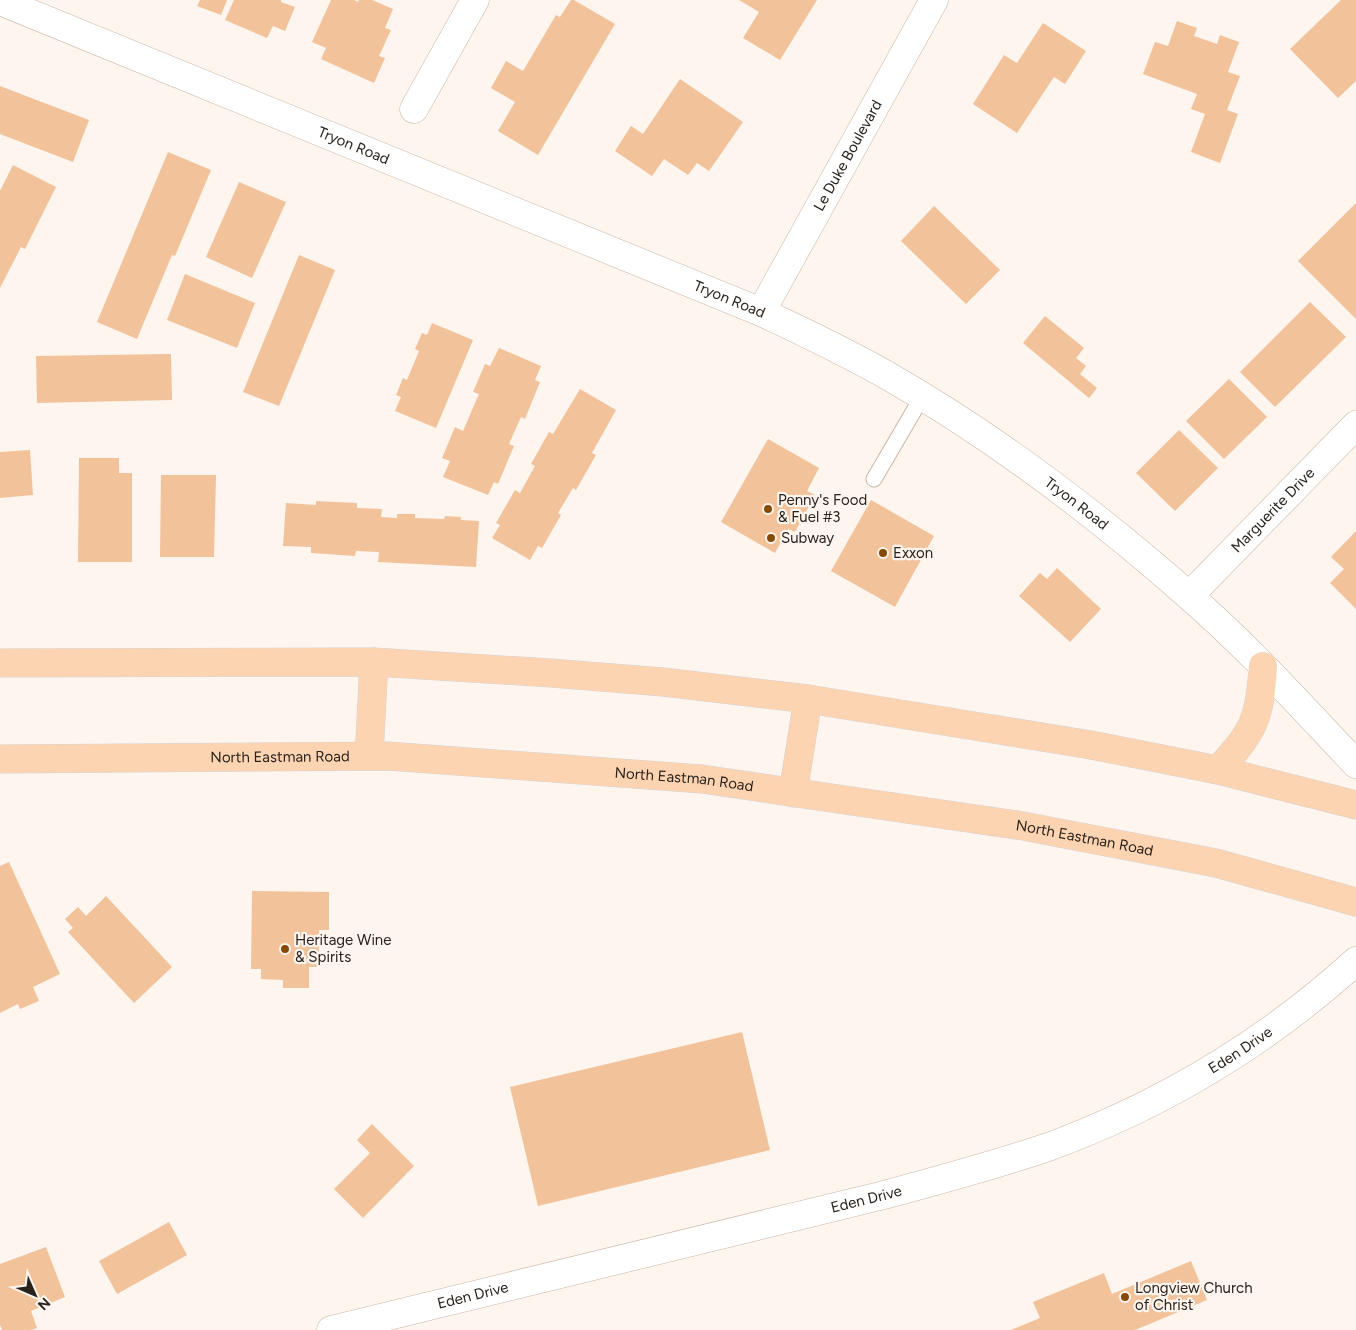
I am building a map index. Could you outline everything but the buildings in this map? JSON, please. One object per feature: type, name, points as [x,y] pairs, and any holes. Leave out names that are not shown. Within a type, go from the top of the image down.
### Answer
[{"type":"main road","points":[[369,756],[374,662]]},
{"type":"main road","points":[[0,663],[374,662],[663,682],[808,699],[1091,745],[1218,770],[1356,805]]},
{"type":"main road","points":[[1218,770],[1248,735],[1256,718],[1262,697],[1264,666]]},
{"type":"main road","points":[[793,793],[808,699]]},
{"type":"main road","name":"North Eastman Road","points":[[0,759],[369,756],[554,767],[692,778],[1043,830],[1216,864],[1356,902]]},
{"type":"street","points":[[414,109],[475,0]]},
{"type":"street","name":"Le Duke Boulevard","points":[[761,312],[934,0]]},
{"type":"street","name":"Tryon Road","points":[[0,1],[761,312],[855,358],[971,429],[1040,477],[1112,532],[1189,596],[1264,666],[1356,764]]},
{"type":"street","name":"Marguerite Drive","points":[[1189,596],[1356,425]]},
{"type":"street","name":"Eden Drive","points":[[331,1330],[884,1195],[971,1171],[1052,1145],[1117,1119],[1167,1094],[1230,1058],[1288,1018],[1356,961]]},
{"type":"lane","points":[[874,478],[922,398]]},
{"type":"place","name":"Penny's Food & Fuel #3","points":[[768,509]]},
{"type":"place","name":"Subway","points":[[771,538]]},
{"type":"place","name":"Exxon","points":[[883,553]]},
{"type":"place","name":"Heritage Wine & Spirits","points":[[285,949]]},
{"type":"place","name":"Longview Church of Christ","points":[[1125,1297]]}]
